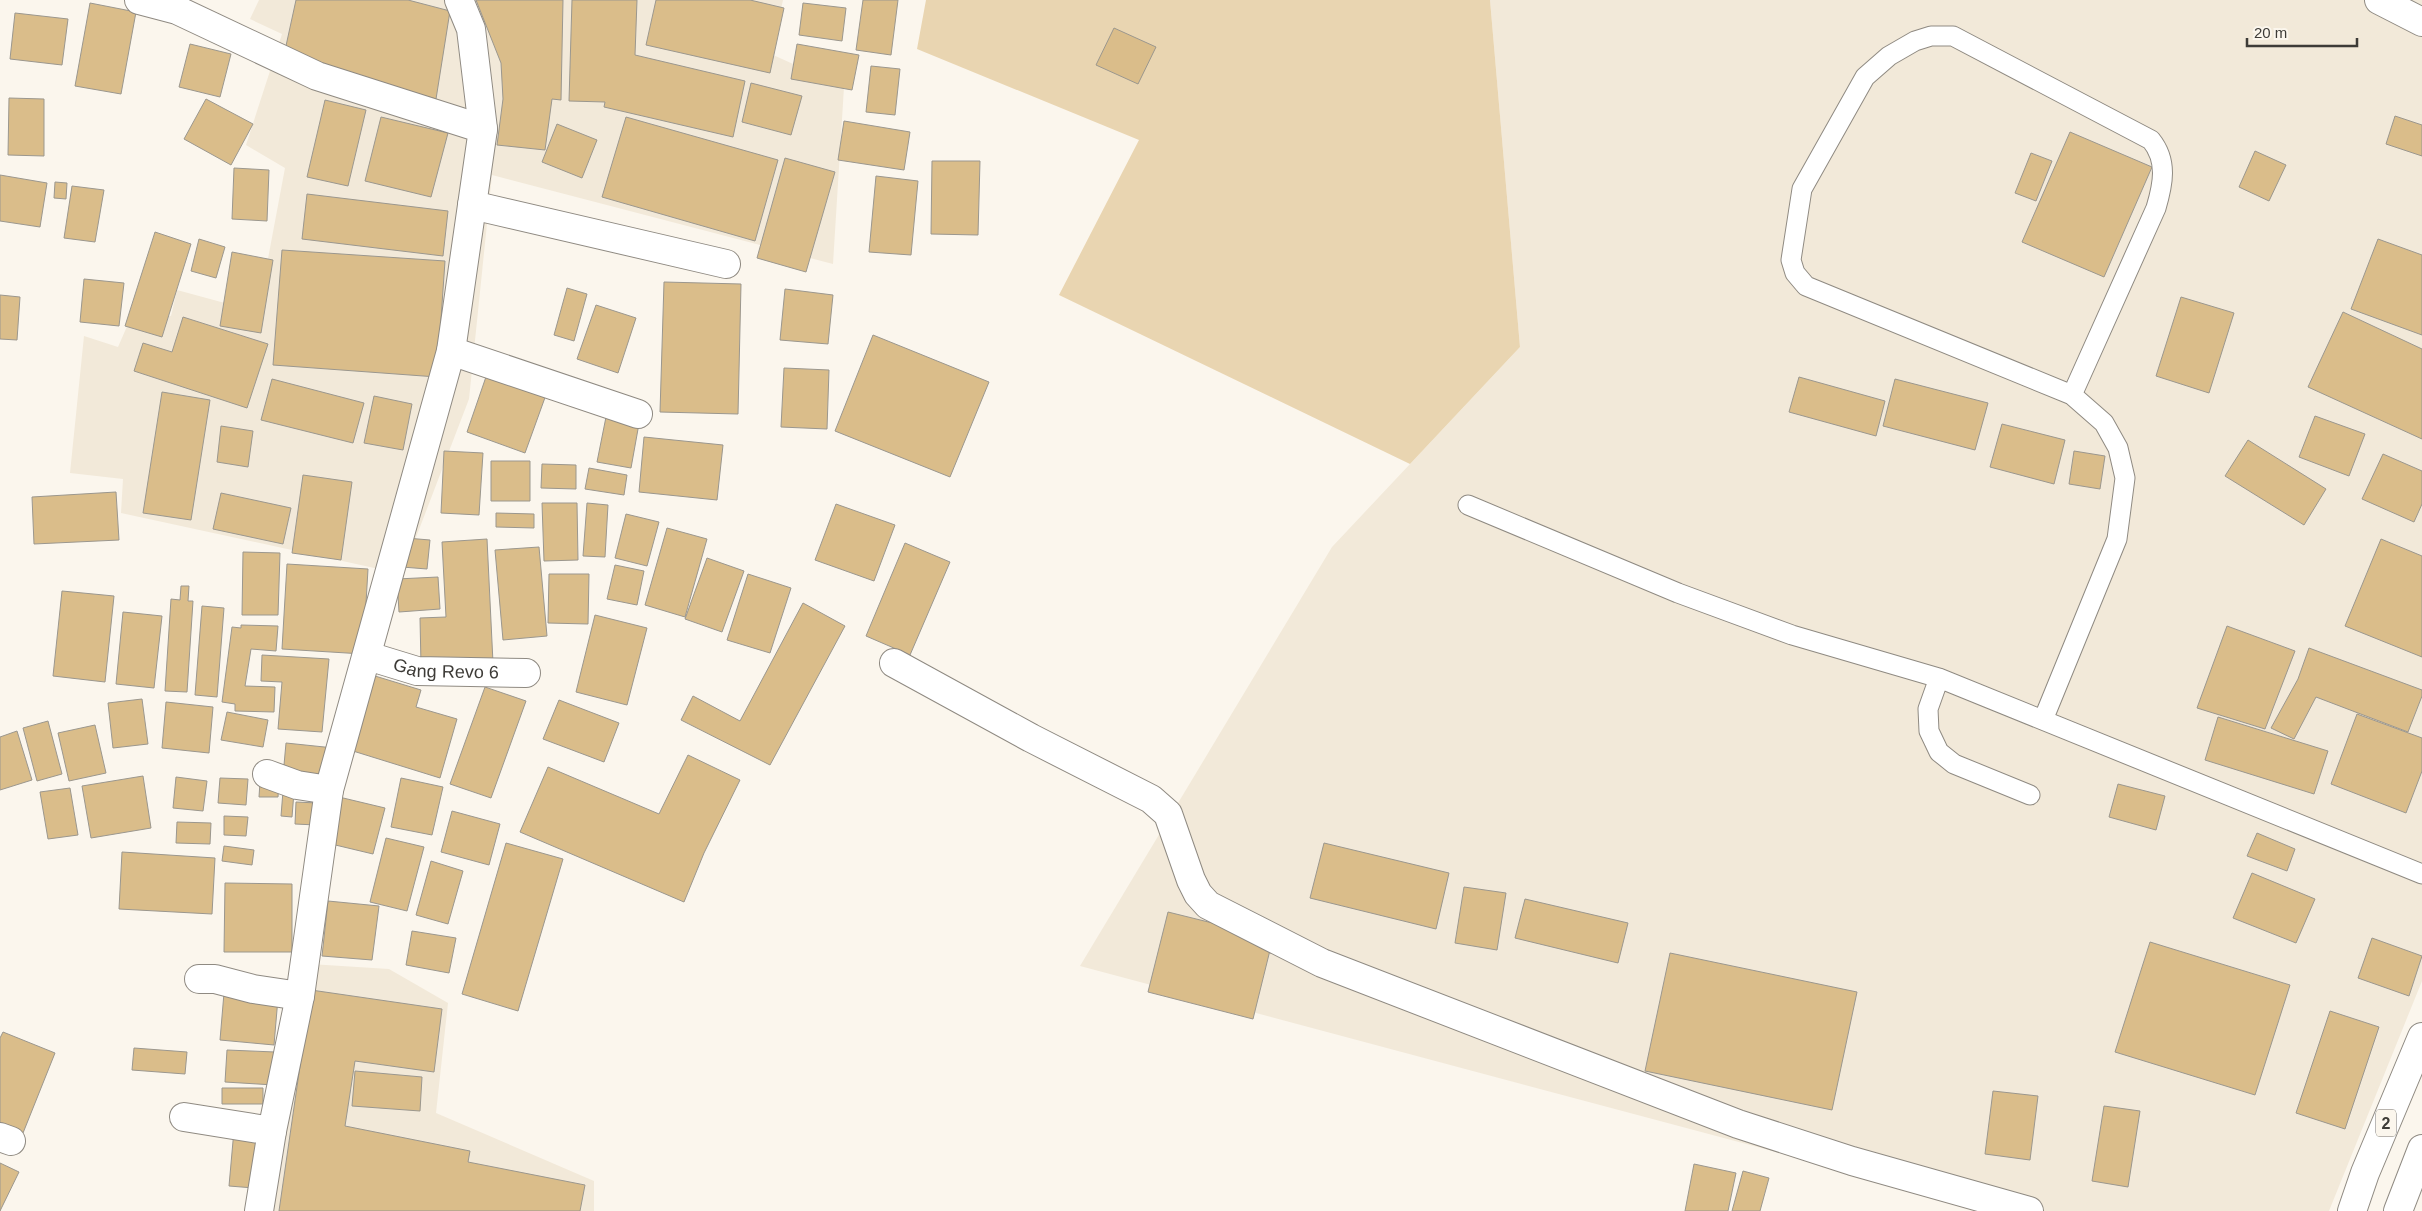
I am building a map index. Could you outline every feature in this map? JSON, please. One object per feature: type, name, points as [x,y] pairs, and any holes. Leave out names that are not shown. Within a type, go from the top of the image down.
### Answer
[{"type":"main road","points":[[139,0],[177,10],[317,76],[483,129]]},
{"type":"main road","points":[[259,1211],[272,1131],[300,996],[329,790],[368,656],[451,351],[483,129],[471,29],[459,0]]},
{"type":"main road","points":[[2379,0],[2422,22]]},
{"type":"main road","points":[[472,204],[726,264]]},
{"type":"main road","points":[[451,351],[638,414]]},
{"type":"main road","name":"Gang Revo 6","points":[[368,656],[417,671],[526,673]]},
{"type":"main road","points":[[894,663],[1032,738],[1151,798],[1168,814],[1191,880],[1198,894],[1208,905],[1322,963],[1738,1124],[1852,1161],[2028,1211]]},
{"type":"main road","points":[[267,774],[297,785],[329,790]]},
{"type":"main road","points":[[199,979],[215,979],[253,989],[300,996]]},
{"type":"main road","name":"2","points":[[2352,1211],[2365,1173],[2422,1037]]},
{"type":"main road","points":[[184,1117],[272,1131]]},
{"type":"main road","points":[[2398,1211],[2422,1149]]},
{"type":"lane","points":[[2043,720],[2117,539],[2125,478],[2118,448],[2104,423],[2072,395],[1806,286],[1795,273],[1791,260],[1802,189],[1865,77],[1889,56],[1916,41],[1931,36],[1953,36],[2151,140],[2156,147],[2162,162],[2162,187],[2156,208],[2072,395]]},
{"type":"lane","points":[[1468,505],[1678,593],[1792,635],[1939,678],[2422,874]]},
{"type":"lane","points":[[1939,678],[1928,709],[1929,731],[1939,752],[1954,764],[2030,795]]},
{"type":"shaded area","points":[[259,0],[783,0],[771,54],[844,87],[833,264],[492,175],[469,399],[402,574],[121,513],[123,479],[70,473],[84,336],[118,347],[135,308],[171,316],[177,290],[258,312],[285,168],[246,145],[282,34],[250,19]]},
{"type":"shaded area","points":[[926,0],[1490,0],[1520,347],[1410,464],[1059,295],[1139,140],[917,49]]},
{"type":"shaded area","points":[[1490,0],[2422,0],[2422,981],[2329,1211],[1997,1211],[1080,966],[1332,547],[1520,347]]},
{"type":"shaded area","points":[[310,964],[389,969],[448,1003],[436,1113],[594,1181],[594,1211],[258,1211]]},
{"type":"building","points":[[296,0],[408,0],[450,11],[436,99],[284,55]]},
{"type":"building","points":[[476,0],[563,0],[561,100],[552,99],[545,150],[497,145],[503,99],[501,63]]},
{"type":"building","points":[[572,0],[637,0],[635,55],[745,81],[733,137],[604,107],[605,102],[569,101]]},
{"type":"building","points":[[656,0],[750,0],[784,8],[770,73],[646,45]]},
{"type":"building","points":[[863,0],[898,0],[891,55],[856,50]]},
{"type":"building","points":[[90,3],[136,12],[121,94],[75,86]]},
{"type":"building","points":[[803,3],[846,8],[842,41],[799,35]]},
{"type":"building","points":[[15,13],[68,19],[62,65],[10,59]]},
{"type":"building","points":[[1114,28],[1156,47],[1138,84],[1096,65]]},
{"type":"building","points":[[190,44],[231,54],[220,97],[179,87]]},
{"type":"building","points":[[797,44],[859,55],[852,90],[791,79]]},
{"type":"building","points":[[871,66],[900,69],[895,115],[866,112]]},
{"type":"building","points":[[751,83],[802,96],[791,135],[742,122]]},
{"type":"building","points":[[9,98],[44,99],[44,156],[8,155]]},
{"type":"building","points":[[206,99],[253,124],[231,165],[184,139]]},
{"type":"building","points":[[325,100],[366,110],[348,186],[307,177]]},
{"type":"building","points":[[2395,116],[2422,125],[2422,156],[2386,144]]},
{"type":"building","points":[[381,117],[448,133],[431,197],[365,181]]},
{"type":"building","points":[[626,117],[778,160],[755,241],[602,197]]},
{"type":"building","points":[[844,121],[910,132],[904,170],[838,160]]},
{"type":"building","points":[[557,124],[597,140],[582,178],[542,162]]},
{"type":"building","points":[[2070,132],[2152,167],[2104,277],[2022,242]]},
{"type":"building","points":[[2255,151],[2286,165],[2269,201],[2239,187]]},
{"type":"building","points":[[2031,153],[2052,161],[2036,201],[2015,193]]},
{"type":"building","points":[[785,158],[835,172],[806,272],[757,258]]},
{"type":"building","points":[[932,161],[980,161],[978,235],[931,234]]},
{"type":"building","points":[[234,168],[269,170],[267,221],[232,219]]},
{"type":"building","points":[[0,175],[47,183],[40,227],[0,221]]},
{"type":"building","points":[[876,176],[918,181],[911,255],[869,252]]},
{"type":"building","points":[[55,182],[67,183],[66,199],[54,198]]},
{"type":"building","points":[[72,186],[104,190],[95,242],[64,238]]},
{"type":"building","points":[[307,194],[448,211],[443,256],[302,239]]},
{"type":"building","points":[[155,232],[191,244],[162,337],[125,326]]},
{"type":"building","points":[[199,239],[225,247],[216,278],[191,271]]},
{"type":"building","points":[[2378,239],[2422,255],[2422,335],[2351,309]]},
{"type":"building","points":[[282,250],[445,261],[437,377],[273,365]]},
{"type":"building","points":[[232,252],[273,260],[261,333],[220,326]]},
{"type":"building","points":[[84,279],[124,283],[119,326],[80,322]]},
{"type":"building","points":[[664,282],[741,284],[738,414],[660,412]]},
{"type":"building","points":[[567,288],[587,294],[574,341],[554,335]]},
{"type":"building","points":[[785,289],[833,295],[828,344],[780,340]]},
{"type":"building","points":[[0,295],[20,297],[17,340],[0,339]]},
{"type":"building","points":[[2181,297],[2234,313],[2209,393],[2156,376]]},
{"type":"building","points":[[596,305],[636,318],[618,373],[577,359]]},
{"type":"building","points":[[2343,312],[2422,349],[2422,439],[2308,387]]},
{"type":"building","points":[[183,317],[268,344],[247,408],[134,371],[143,343],[172,352]]},
{"type":"building","points":[[873,335],[989,382],[950,477],[835,431]]},
{"type":"building","points":[[784,368],[829,370],[827,429],[781,427]]},
{"type":"building","points":[[488,371],[547,392],[525,453],[467,432]]},
{"type":"building","points":[[1799,377],[1885,401],[1876,436],[1789,412]]},
{"type":"building","points":[[272,379],[364,403],[353,443],[261,420]]},
{"type":"building","points":[[1895,379],[1988,403],[1975,450],[1883,426]]},
{"type":"building","points":[[162,392],[210,400],[191,520],[143,513]]},
{"type":"building","points":[[374,396],[412,404],[403,450],[364,443]]},
{"type":"building","points":[[607,412],[640,418],[631,468],[597,462]]},
{"type":"building","points":[[2315,416],[2365,434],[2349,476],[2299,457]]},
{"type":"building","points":[[2002,424],[2065,440],[2054,484],[1990,467]]},
{"type":"building","points":[[221,426],[253,431],[248,467],[217,462]]},
{"type":"building","points":[[644,437],[723,445],[717,500],[639,492]]},
{"type":"building","points":[[2248,440],[2326,489],[2304,525],[2225,476]]},
{"type":"building","points":[[444,451],[483,453],[479,515],[441,513]]},
{"type":"building","points":[[2074,451],[2105,456],[2100,489],[2069,484]]},
{"type":"building","points":[[2383,454],[2422,471],[2422,504],[2414,522],[2362,499]]},
{"type":"building","points":[[491,461],[530,461],[530,501],[491,501]]},
{"type":"building","points":[[542,464],[576,465],[576,489],[541,488]]},
{"type":"building","points":[[589,468],[627,475],[624,495],[585,489]]},
{"type":"building","points":[[303,475],[352,482],[341,560],[292,553]]},
{"type":"building","points":[[116,492],[119,540],[34,544],[32,497]]},
{"type":"building","points":[[221,493],[291,508],[283,544],[213,529]]},
{"type":"building","points":[[542,503],[577,503],[578,560],[544,561]]},
{"type":"building","points":[[587,503],[608,505],[605,557],[583,556]]},
{"type":"building","points":[[836,504],[895,525],[874,581],[815,560]]},
{"type":"building","points":[[496,513],[534,514],[534,528],[496,527]]},
{"type":"building","points":[[626,514],[659,522],[647,566],[615,558]]},
{"type":"building","points":[[667,528],[707,539],[685,617],[645,605]]},
{"type":"building","points":[[406,538],[430,540],[427,569],[402,567]]},
{"type":"building","points":[[487,539],[493,663],[421,665],[420,618],[446,617],[442,542]]},
{"type":"building","points":[[2381,539],[2422,556],[2422,657],[2345,626]]},
{"type":"building","points":[[905,543],[950,562],[910,655],[866,636]]},
{"type":"building","points":[[539,547],[547,636],[503,640],[495,550]]},
{"type":"building","points":[[243,552],[280,553],[278,615],[242,615]]},
{"type":"building","points":[[707,558],[744,571],[722,632],[685,619]]},
{"type":"building","points":[[287,564],[368,569],[363,654],[282,649]]},
{"type":"building","points":[[615,565],[644,571],[637,605],[607,599]]},
{"type":"building","points":[[549,574],[589,574],[588,624],[548,623]]},
{"type":"building","points":[[748,574],[791,588],[770,653],[727,640]]},
{"type":"building","points":[[438,577],[440,609],[399,612],[397,579]]},
{"type":"building","points":[[181,586],[189,586],[188,601],[193,601],[187,692],[165,691],[171,599],[180,600]]},
{"type":"building","points":[[62,591],[114,596],[105,682],[53,676]]},
{"type":"building","points":[[803,603],[845,626],[770,765],[681,720],[693,696],[740,721]]},
{"type":"building","points":[[202,606],[224,608],[217,697],[195,695]]},
{"type":"building","points":[[123,612],[162,616],[154,688],[116,684]]},
{"type":"building","points":[[595,615],[647,628],[627,705],[576,692]]},
{"type":"building","points":[[241,625],[278,626],[276,651],[251,649],[245,686],[275,687],[274,712],[235,711],[235,704],[222,702],[232,627],[241,628]]},
{"type":"building","points":[[2227,626],[2295,651],[2265,729],[2197,708]]},
{"type":"building","points":[[2309,648],[2422,690],[2422,696],[2408,732],[2316,697],[2294,739],[2271,728],[2298,679]]},
{"type":"building","points":[[262,655],[329,659],[322,732],[278,729],[282,682],[261,681]]},
{"type":"building","points":[[375,676],[421,690],[416,707],[457,719],[440,778],[353,751]]},
{"type":"building","points":[[485,687],[526,701],[491,798],[450,784]]},
{"type":"building","points":[[142,699],[148,744],[113,748],[108,703]]},
{"type":"building","points":[[559,700],[619,723],[604,762],[543,739]]},
{"type":"building","points":[[166,702],[213,707],[209,753],[162,748]]},
{"type":"building","points":[[227,712],[268,720],[263,747],[221,740]]},
{"type":"building","points":[[2357,714],[2422,738],[2422,771],[2406,813],[2331,784]]},
{"type":"building","points":[[2218,717],[2328,751],[2314,794],[2205,760]]},
{"type":"building","points":[[48,721],[62,774],[37,781],[23,728]]},
{"type":"building","points":[[95,725],[106,773],[69,781],[58,733]]},
{"type":"building","points":[[17,731],[32,780],[0,790],[0,737]]},
{"type":"building","points":[[286,743],[334,748],[330,781],[283,776]]},
{"type":"building","points":[[688,755],[740,780],[704,853],[684,902],[520,832],[548,767],[659,814]]},
{"type":"building","points":[[143,776],[151,828],[91,838],[82,786]]},
{"type":"building","points":[[176,777],[207,781],[203,811],[173,808]]},
{"type":"building","points":[[220,778],[248,779],[246,805],[218,803]]},
{"type":"building","points":[[401,778],[443,787],[432,835],[391,827]]},
{"type":"building","points":[[260,782],[279,783],[278,797],[259,797]]},
{"type":"building","points":[[2118,784],[2165,796],[2156,830],[2109,817]]},
{"type":"building","points":[[70,788],[78,835],[48,839],[40,792]]},
{"type":"building","points":[[283,791],[294,792],[292,817],[281,816]]},
{"type":"building","points":[[339,797],[385,808],[373,854],[327,843]]},
{"type":"building","points":[[296,802],[317,803],[316,825],[295,824]]},
{"type":"building","points":[[452,811],[500,824],[489,865],[441,852]]},
{"type":"building","points":[[224,816],[248,817],[246,836],[224,835]]},
{"type":"building","points":[[177,822],[211,823],[210,844],[176,843]]},
{"type":"building","points":[[2257,833],[2295,849],[2287,871],[2247,856]]},
{"type":"building","points":[[386,838],[424,847],[407,911],[370,902]]},
{"type":"building","points":[[506,843],[563,859],[518,1011],[462,994]]},
{"type":"building","points":[[1324,843],[1449,873],[1436,929],[1310,898]]},
{"type":"building","points":[[224,846],[254,850],[252,865],[222,861]]},
{"type":"building","points":[[122,852],[215,858],[212,914],[119,909]]},
{"type":"building","points":[[431,861],[463,871],[448,924],[416,915]]},
{"type":"building","points":[[2252,873],[2315,899],[2296,943],[2233,918]]},
{"type":"building","points":[[225,883],[292,884],[292,952],[224,952]]},
{"type":"building","points":[[1464,887],[1506,893],[1497,950],[1455,943]]},
{"type":"building","points":[[1525,899],[1628,923],[1618,963],[1515,938]]},
{"type":"building","points":[[328,901],[379,906],[372,960],[322,956]]},
{"type":"building","points":[[1168,912],[1273,938],[1253,1019],[1148,992]]},
{"type":"building","points":[[412,931],[456,938],[449,973],[406,965]]},
{"type":"building","points":[[2372,938],[2422,956],[2409,996],[2358,978]]},
{"type":"building","points":[[2150,942],[2290,985],[2255,1095],[2115,1052]]},
{"type":"building","points":[[1670,953],[1857,992],[1832,1110],[1645,1071]]},
{"type":"building","points":[[311,990],[442,1009],[434,1072],[355,1061],[345,1126],[470,1151],[468,1162],[585,1185],[580,1211],[279,1211]]},
{"type":"building","points":[[224,993],[278,998],[274,1045],[220,1040]]},
{"type":"building","points":[[2330,1011],[2379,1027],[2345,1129],[2296,1113]]},
{"type":"building","points":[[3,1032],[55,1053],[23,1133],[0,1124],[0,1038]]},
{"type":"building","points":[[134,1048],[187,1052],[185,1074],[132,1070]]},
{"type":"building","points":[[227,1050],[275,1052],[274,1085],[225,1082]]},
{"type":"building","points":[[355,1071],[422,1077],[420,1111],[352,1106]]},
{"type":"building","points":[[222,1088],[263,1088],[263,1104],[222,1104]]},
{"type":"building","points":[[1993,1091],[2038,1096],[2030,1160],[1985,1154]]},
{"type":"building","points":[[2104,1106],[2140,1111],[2128,1187],[2092,1181]]},
{"type":"building","points":[[234,1130],[259,1132],[254,1188],[229,1186]]},
{"type":"building","points":[[0,1163],[19,1172],[0,1211]]},
{"type":"building","points":[[1694,1164],[1736,1173],[1728,1211],[1685,1211]]},
{"type":"building","points":[[1743,1171],[1769,1178],[1760,1211],[1732,1211]]}]
